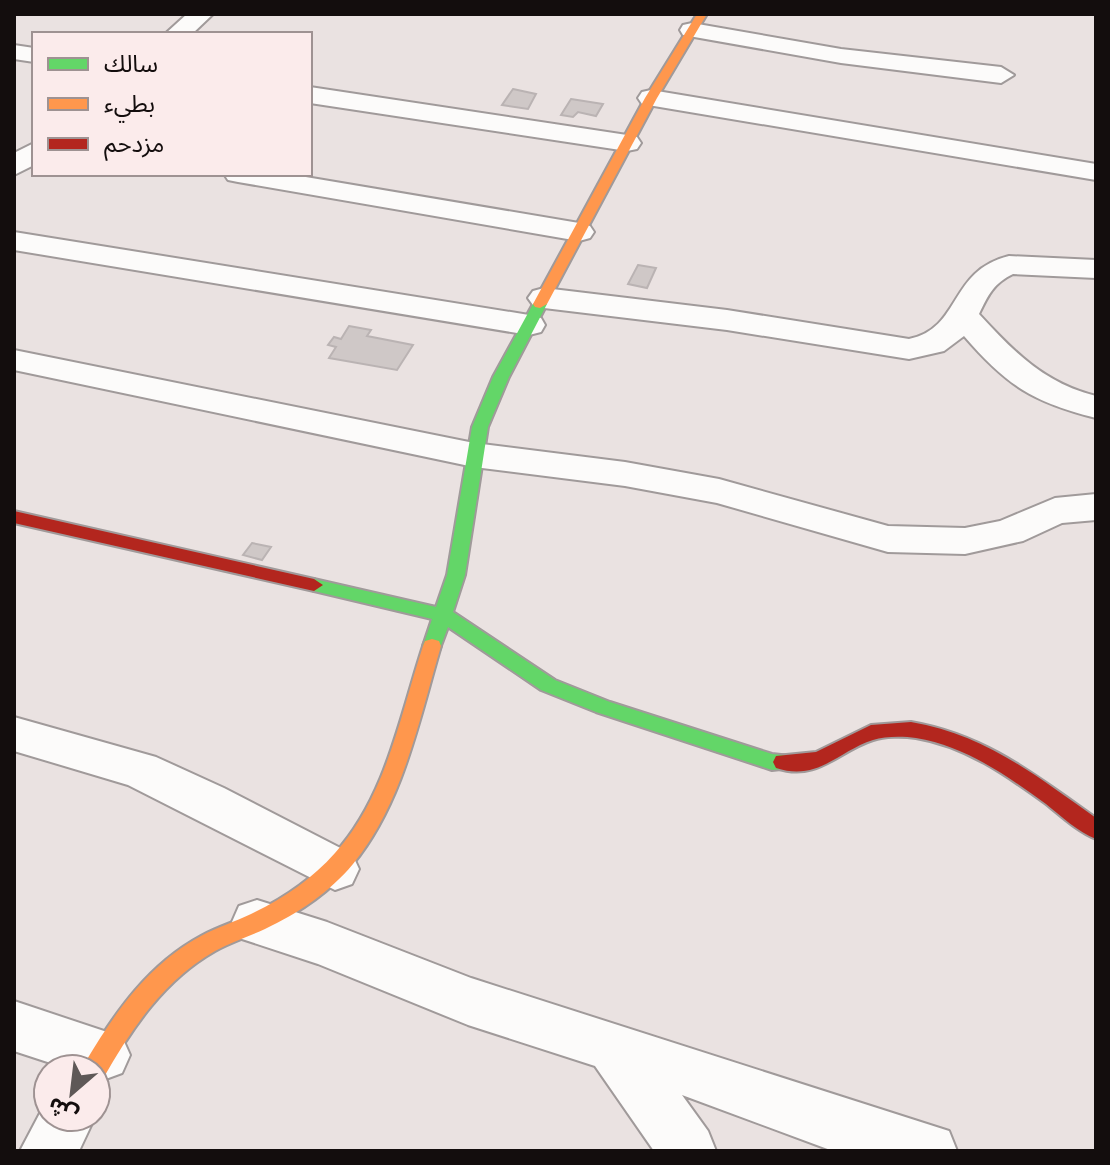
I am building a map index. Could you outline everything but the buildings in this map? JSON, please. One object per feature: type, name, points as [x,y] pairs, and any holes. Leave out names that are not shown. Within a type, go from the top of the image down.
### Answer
[{"type":"street","points":[[179,32],[201,14]]},
{"type":"street","points":[[105,1053],[145,993],[169,970],[197,949],[286,907],[335,869],[368,828],[379,807],[444,615],[464,538],[480,427],[536,311],[651,98],[697,22],[841,56],[1001,75]]},
{"type":"street","points":[[312,95],[627,143]]},
{"type":"street","points":[[651,98],[1096,172]]},
{"type":"street","points":[[14,167],[32,153]]},
{"type":"street","points":[[250,176],[579,232]]},
{"type":"street","points":[[14,241],[536,311],[727,320],[909,349],[946,340],[963,315],[977,284],[999,268],[1009,265],[1096,269]]},
{"type":"street","points":[[963,315],[1025,383],[1052,396],[1096,407]]},
{"type":"street","points":[[14,360],[474,455],[672,481],[757,501],[860,534],[916,543],[987,537],[1009,532],[1046,513],[1096,507]]},
{"type":"street","points":[[14,517],[444,615],[548,685],[603,707],[772,762],[815,761],[860,735],[882,730],[931,731],[977,748],[1096,830]]},
{"type":"street","points":[[14,734],[140,770],[208,801],[335,869]]},
{"type":"street","points":[[257,922],[327,944],[468,1001],[613,1046],[851,1130],[929,1151]]},
{"type":"street","points":[[14,1026],[78,1053]]},
{"type":"street","points":[[613,1046],[688,1151]]},
{"type":"street","points":[[48,1151],[58,1133]]},
{"type":"traffic: fast","points":[[432,646],[456,575],[480,427],[501,377],[540,304]]},
{"type":"traffic: fast","points":[[314,585],[444,615],[548,685],[603,707],[772,762],[783,762]]},
{"type":"traffic: slow","points":[[540,304],[651,98],[702,14]]},
{"type":"traffic: slow","points":[[105,1053],[141,1000],[185,958],[222,936],[257,922],[293,902],[345,858],[376,811],[388,784],[432,646]]},
{"type":"traffic: jam","points":[[14,517],[314,585]]},
{"type":"traffic: jam","points":[[783,762],[814,761],[862,736],[880,731],[911,730],[940,735],[996,759],[1096,830]]}]
